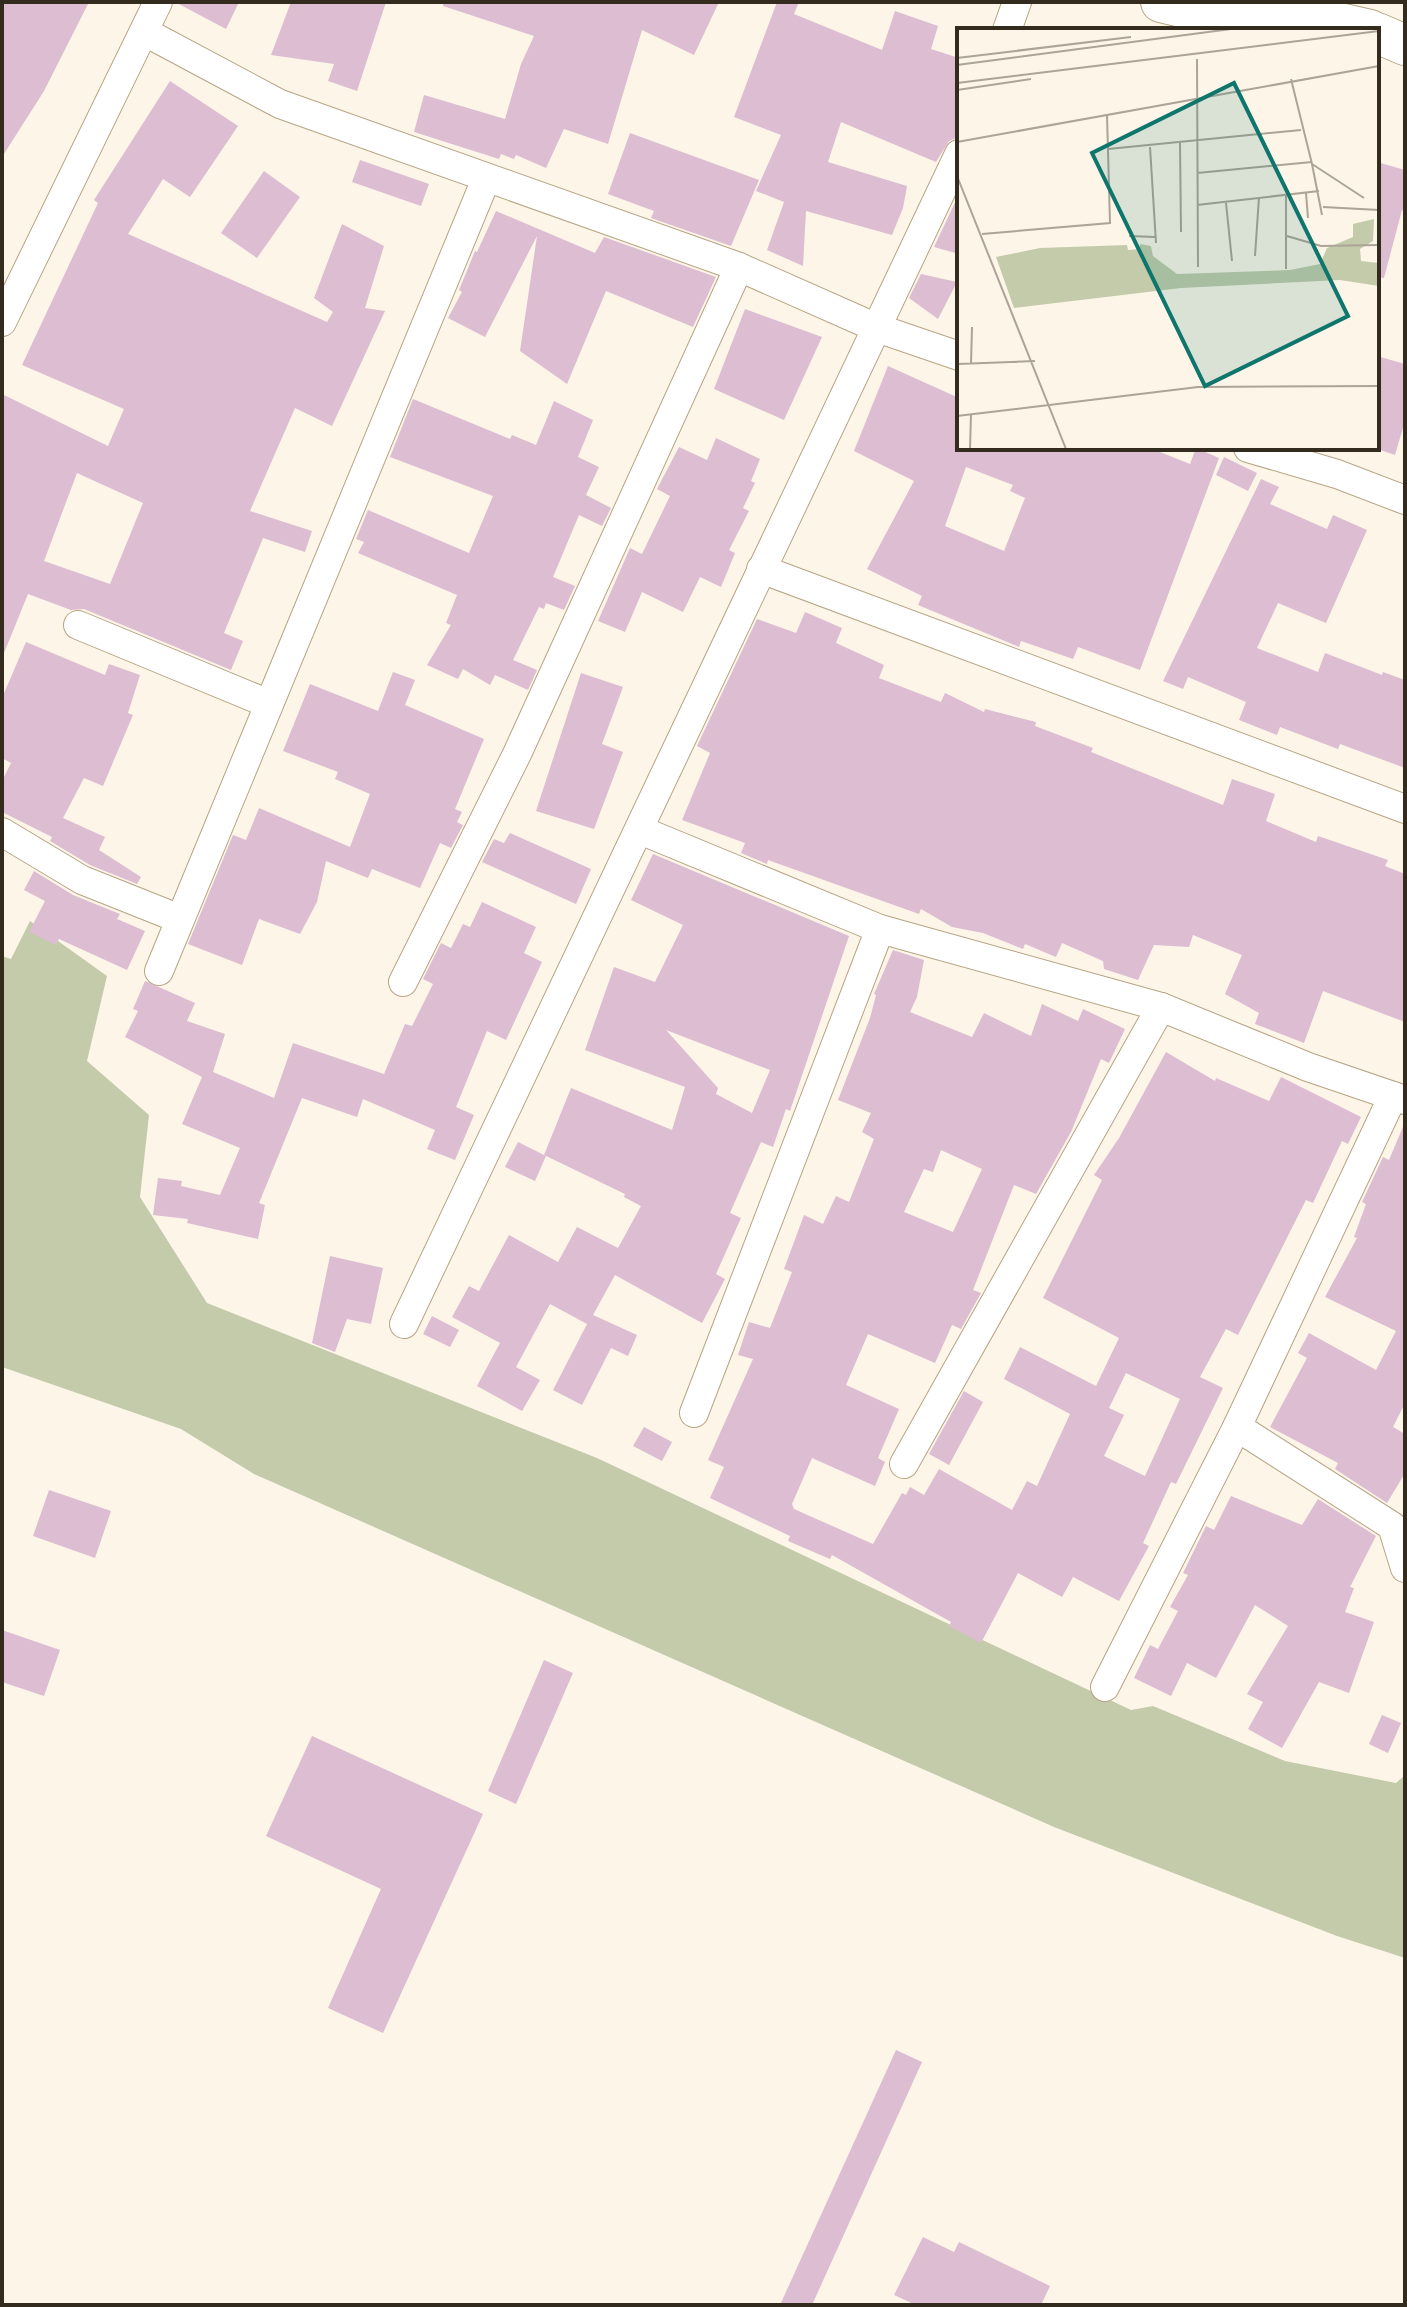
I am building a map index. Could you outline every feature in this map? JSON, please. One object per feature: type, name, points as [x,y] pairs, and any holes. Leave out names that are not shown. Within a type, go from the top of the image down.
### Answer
[{"type":"main road","points":[[1161,2],[1269,28]]},
{"type":"main road","points":[[1248,2],[1361,28]]},
{"type":"main road","points":[[1379,34],[1405,48]]},
{"type":"main road","points":[[1379,52],[1405,48]]},
{"type":"street","points":[[2,322],[158,2]]},
{"type":"street","points":[[1008,28],[1017,2]]},
{"type":"street","points":[[145,32],[280,104],[739,267],[877,328],[957,355]]},
{"type":"street","points":[[404,1324],[957,158]]},
{"type":"street","points":[[159,971],[486,179]]},
{"type":"street","points":[[403,982],[517,754],[739,267]]},
{"type":"street","points":[[1255,450],[1337,474],[1405,500]]},
{"type":"street","points":[[761,569],[1405,809]]},
{"type":"street","points":[[78,625],[269,704]]},
{"type":"street","points":[[640,830],[880,929],[1161,1007],[1308,1067],[1399,1098],[1105,1687]]},
{"type":"street","points":[[2,832],[82,880],[180,919]]},
{"type":"street","points":[[694,1413],[880,929]]},
{"type":"street","points":[[904,1464],[1161,1007]]},
{"type":"street","points":[[1237,1427],[1392,1526],[1405,1568]]},
{"type":"green space","points":[[30,921],[107,976],[87,1061],[149,1115],[140,1197],[207,1303],[597,1458],[1131,1710],[1153,1706],[1285,1761],[1396,1783],[1405,1775],[1405,1958],[1337,1936],[1054,1827],[254,1474],[181,1429],[2,1367],[2,956],[11,959]]},
{"type":"building","points":[[2,2],[89,2],[44,91],[2,157]]},
{"type":"building","points":[[175,2],[239,2],[226,29]]},
{"type":"building","points":[[291,2],[386,2],[357,91],[328,81],[334,64],[271,55]]},
{"type":"building","points":[[443,2],[719,2],[694,55],[642,30],[608,144],[564,129],[546,168],[516,155],[514,159],[501,154],[499,159],[414,132],[424,95],[505,119],[521,64],[534,36],[443,6]]},
{"type":"building","points":[[777,2],[799,2],[794,14],[882,50],[895,11],[938,26],[931,49],[957,57],[957,138],[949,141],[936,162],[841,122],[828,162],[907,186],[903,208],[892,235],[806,211],[803,266],[767,250],[784,202],[756,191],[781,135],[734,117]]},
{"type":"building","points":[[170,81],[238,126],[190,197],[163,179],[128,234],[327,322],[333,312],[314,298],[342,224],[384,246],[365,308],[385,311],[332,426],[295,408],[250,511],[312,531],[305,552],[263,538],[224,633],[243,641],[231,670],[84,609],[71,610],[28,594],[2,658],[2,394],[108,446],[124,409],[22,365],[98,203],[94,200]],"holes":[[[77,473],[143,503],[110,584],[44,561]]]},
{"type":"building","points":[[630,133],[759,180],[731,246],[651,218],[654,211],[608,194]]},
{"type":"building","points":[[360,160],[429,184],[421,206],[352,182]]},
{"type":"building","points":[[1379,163],[1405,170],[1405,212],[1402,210],[1384,278],[1379,277]]},
{"type":"building","points":[[264,171],[300,197],[257,258],[221,233]]},
{"type":"building","points":[[957,198],[957,253],[934,247]]},
{"type":"building","points":[[496,211],[595,253],[604,237],[716,277],[693,327],[606,291],[567,384],[520,351],[537,236],[485,337],[448,318],[462,292],[459,290],[475,251]]},
{"type":"building","points":[[921,274],[957,282],[938,319],[909,298]]},
{"type":"building","points":[[745,309],[822,337],[784,420],[714,389]]},
{"type":"building","points":[[1379,357],[1405,364],[1405,421],[1395,455],[1379,450]]},
{"type":"building","points":[[888,366],[957,397],[957,450],[1155,450],[1190,464],[1195,450],[1201,450],[1219,458],[1140,670],[1078,647],[1073,659],[1021,641],[1019,647],[918,605],[922,596],[867,569],[914,481],[854,451]],"holes":[[[966,467],[1013,485],[1010,491],[1025,498],[1004,551],[945,526]]]},
{"type":"building","points":[[413,399],[510,439],[512,435],[536,445],[554,401],[593,420],[578,457],[599,467],[586,495],[611,508],[602,526],[579,515],[553,577],[575,586],[564,610],[546,603],[544,609],[539,607],[513,660],[537,670],[528,690],[495,675],[490,685],[463,669],[458,679],[427,665],[451,625],[446,623],[457,595],[358,553],[364,542],[356,539],[368,510],[469,553],[493,496],[390,457]]},
{"type":"building","points":[[716,438],[760,459],[751,481],[755,483],[743,508],[749,511],[729,550],[735,553],[721,587],[700,577],[683,612],[642,592],[625,632],[598,621],[630,548],[642,554],[670,496],[657,489],[679,447],[707,460]]},
{"type":"building","points":[[1224,457],[1257,473],[1248,491],[1216,475]]},
{"type":"building","points":[[1261,479],[1279,487],[1270,504],[1327,529],[1333,515],[1367,530],[1326,623],[1278,603],[1257,648],[1318,672],[1325,653],[1382,675],[1383,672],[1405,680],[1405,768],[1340,744],[1338,749],[1280,727],[1277,735],[1239,720],[1246,702],[1188,677],[1183,689],[1163,681]]},
{"type":"building","points":[[805,612],[842,628],[836,643],[884,665],[879,678],[941,702],[945,693],[984,712],[985,709],[1036,722],[1035,726],[1093,748],[1091,752],[1223,805],[1232,779],[1275,794],[1266,821],[1316,842],[1318,836],[1388,860],[1385,866],[1405,874],[1405,1022],[1323,991],[1304,1043],[1255,1024],[1259,1013],[1225,994],[1242,955],[1193,935],[1189,947],[1154,945],[1138,980],[1104,969],[1103,961],[1062,943],[1056,957],[1025,944],[1023,949],[983,933],[952,927],[921,909],[919,914],[768,860],[767,864],[741,853],[745,843],[682,820],[710,753],[697,746],[757,619],[796,633]]},
{"type":"building","points":[[26,642],[105,675],[109,664],[140,675],[128,713],[133,715],[103,786],[84,778],[63,818],[105,837],[99,850],[141,877],[137,884],[90,865],[50,841],[52,837],[2,812],[2,781],[11,763],[2,758],[2,698]]},
{"type":"building","points":[[393,672],[415,680],[405,705],[484,739],[455,809],[462,812],[457,822],[463,825],[451,848],[440,843],[420,888],[372,869],[368,878],[326,861],[317,902],[300,934],[259,919],[242,965],[188,944],[233,835],[246,840],[259,808],[350,847],[370,794],[335,779],[338,772],[283,751],[310,684],[378,711]]},
{"type":"building","points":[[581,673],[623,687],[602,744],[623,752],[594,829],[536,811]]},
{"type":"building","points":[[510,833],[591,869],[576,904],[482,862],[494,839],[504,843]]},
{"type":"building","points":[[653,854],[849,936],[790,1111],[786,1109],[773,1147],[761,1142],[730,1213],[741,1218],[716,1274],[725,1279],[702,1323],[615,1275],[593,1315],[637,1335],[628,1356],[611,1348],[582,1405],[553,1390],[587,1324],[550,1304],[516,1367],[540,1380],[522,1411],[477,1386],[500,1343],[452,1317],[469,1286],[479,1291],[509,1235],[558,1262],[577,1227],[618,1248],[641,1206],[624,1197],[625,1194],[544,1155],[571,1088],[672,1130],[685,1087],[585,1050],[614,967],[655,982],[683,925],[631,900]],"holes":[[[666,1030],[770,1070],[752,1113],[716,1094],[718,1088]]]},
{"type":"building","points":[[34,871],[73,895],[120,914],[117,919],[145,931],[127,970],[59,939],[56,945],[29,932],[45,901],[24,890]]},
{"type":"building","points":[[482,902],[536,927],[524,953],[542,962],[506,1040],[487,1031],[456,1107],[474,1115],[455,1160],[427,1149],[435,1130],[363,1099],[357,1117],[302,1098],[259,1203],[265,1205],[258,1239],[187,1223],[188,1219],[153,1215],[158,1178],[182,1181],[181,1186],[220,1195],[240,1148],[182,1124],[202,1077],[125,1037],[138,1011],[133,1009],[145,981],[195,1003],[187,1021],[225,1034],[213,1072],[274,1098],[293,1043],[384,1074],[405,1024],[412,1026],[433,984],[423,979],[441,943],[451,948],[463,924],[470,927]]},
{"type":"building","points":[[893,950],[924,960],[917,997],[910,1012],[972,1037],[984,1013],[1031,1036],[1042,1004],[1078,1021],[1083,1009],[1125,1029],[1109,1063],[1101,1059],[1071,1132],[1036,1194],[1014,1185],[973,1290],[981,1293],[961,1329],[952,1325],[935,1363],[868,1334],[846,1385],[899,1409],[878,1458],[885,1462],[875,1486],[812,1458],[792,1504],[794,1509],[873,1544],[902,1493],[906,1495],[910,1487],[924,1495],[939,1469],[1012,1510],[1027,1481],[1037,1486],[1070,1414],[1004,1379],[1020,1347],[1096,1386],[1119,1338],[1043,1298],[1102,1180],[1094,1175],[1119,1138],[1166,1052],[1215,1081],[1216,1078],[1269,1101],[1281,1077],[1361,1117],[1348,1144],[1342,1141],[1313,1203],[1306,1200],[1238,1335],[1226,1329],[1200,1377],[1223,1388],[1176,1484],[1171,1482],[1143,1543],[1149,1546],[1119,1601],[1073,1577],[1062,1597],[1018,1573],[981,1643],[949,1626],[951,1622],[832,1555],[830,1559],[788,1541],[790,1536],[710,1498],[724,1467],[708,1460],[753,1359],[738,1355],[749,1322],[770,1328],[792,1272],[784,1269],[804,1215],[823,1224],[836,1196],[849,1202],[874,1139],[862,1132],[871,1113],[838,1100],[870,1018],[874,994]],"holes":[[[941,1150],[982,1169],[953,1232],[904,1212],[924,1169],[933,1172]],[[1126,1373],[1180,1399],[1145,1476],[1104,1456],[1124,1415],[1109,1408]]]},
{"type":"building","points":[[1405,1122],[1405,1403],[1393,1427],[1405,1434],[1405,1473],[1387,1503],[1335,1469],[1338,1463],[1270,1427],[1307,1358],[1298,1353],[1309,1333],[1376,1370],[1396,1331],[1325,1297],[1357,1238],[1354,1237],[1366,1204],[1362,1202],[1383,1157],[1389,1160]]},
{"type":"building","points":[[518,1142],[546,1156],[535,1181],[505,1167]]},
{"type":"building","points":[[330,1256],[383,1268],[371,1324],[347,1319],[335,1352],[312,1343]]},
{"type":"building","points":[[432,1316],[459,1330],[450,1347],[423,1334]]},
{"type":"building","points":[[964,1391],[983,1402],[949,1465],[929,1454]]},
{"type":"building","points":[[644,1427],[672,1442],[662,1461],[633,1446]]},
{"type":"building","points":[[49,1490],[111,1511],[95,1558],[33,1536]]},
{"type":"building","points":[[1231,1496],[1302,1525],[1318,1499],[1376,1536],[1350,1587],[1354,1588],[1345,1612],[1374,1622],[1349,1693],[1319,1682],[1282,1748],[1248,1729],[1263,1702],[1247,1694],[1288,1626],[1255,1605],[1216,1678],[1187,1663],[1171,1696],[1134,1678],[1150,1645],[1158,1649],[1178,1611],[1170,1607],[1188,1575],[1183,1573],[1206,1526],[1214,1530]]},
{"type":"building","points":[[2,1630],[60,1650],[44,1696],[2,1682]]},
{"type":"building","points":[[544,1660],[573,1673],[516,1804],[488,1791]]},
{"type":"building","points":[[1382,1715],[1401,1723],[1388,1753],[1369,1744]]},
{"type":"building","points":[[312,1736],[483,1814],[383,2033],[328,2008],[381,1889],[266,1836]]},
{"type":"building","points":[[896,2050],[922,2062],[812,2305],[780,2305]]},
{"type":"building","points":[[923,2237],[954,2252],[959,2242],[1050,2286],[1041,2305],[916,2305],[894,2295]]}]
